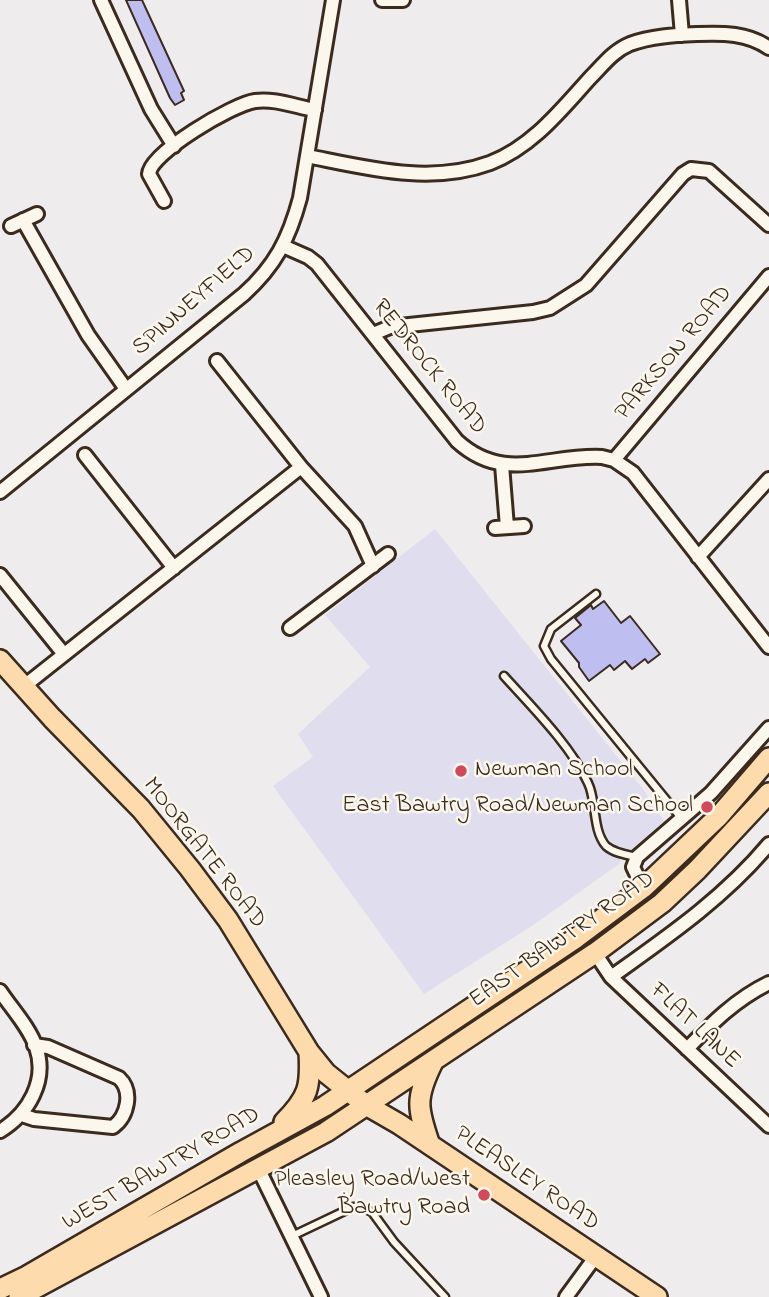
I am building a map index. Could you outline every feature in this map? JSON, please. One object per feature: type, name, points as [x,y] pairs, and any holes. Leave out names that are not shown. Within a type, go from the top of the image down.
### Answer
[{"type":"main road","name":"MOORGATE ROAD","points":[[0,660],[119,785],[190,869],[228,920],[309,1052],[331,1078],[349,1091]]},
{"type":"main road","name":"EAST BAWTRY ROAD","points":[[349,1091],[576,938],[643,888],[719,816],[769,758]]},
{"type":"main road","name":"EAST BAWTRY ROAD","points":[[366,1105],[595,953],[662,904],[698,870],[769,793]]},
{"type":"main road","points":[[271,1135],[296,1110],[308,1091],[309,1052]]},
{"type":"main road","points":[[430,1145],[419,1109],[421,1087],[433,1061]]},
{"type":"main road","name":"PLEASLEY ROAD","points":[[349,1091],[366,1105],[657,1297]]},
{"type":"main road","name":"WEST BAWTRY ROAD","points":[[0,1289],[349,1091]]},
{"type":"main road","name":"WEST BAWTRY ROAD","points":[[19,1297],[326,1132],[366,1105]]},
{"type":"street","points":[[101,0],[151,109],[174,146]]},
{"type":"street","name":"SPINNEYFIELD","points":[[0,492],[244,295],[268,271],[295,218],[333,0]]},
{"type":"street","points":[[383,0],[403,0]]},
{"type":"street","points":[[679,0],[682,35]]},
{"type":"street","points":[[307,156],[391,172],[430,174],[465,171],[517,149],[543,130],[614,53],[629,44],[682,35],[737,35],[756,39],[769,48]]},
{"type":"street","points":[[164,201],[149,174],[152,164],[223,114],[246,103],[264,101],[315,110]]},
{"type":"street","points":[[373,334],[390,327],[550,308],[586,285],[683,174],[691,169],[709,171],[769,225]]},
{"type":"street","points":[[10,226],[37,214]]},
{"type":"street","points":[[23,220],[88,335],[126,389]]},
{"type":"street","name":"REDROCK ROAD","points":[[283,246],[317,264],[468,452],[484,461],[502,465],[590,457],[614,460]]},
{"type":"street","name":"PARKSON ROAD","points":[[614,460],[769,276]]},
{"type":"street","points":[[217,360],[302,467],[355,526],[373,566]]},
{"type":"street","points":[[85,455],[174,568]]},
{"type":"street","points":[[614,460],[633,473],[769,648]]},
{"type":"street","points":[[502,465],[501,527],[524,526]]},
{"type":"street","points":[[23,687],[302,467]]},
{"type":"street","points":[[698,557],[769,479]]},
{"type":"street","points":[[290,628],[388,554]]},
{"type":"street","points":[[0,575],[63,653]]},
{"type":"street","name":"EAST BAWTRY ROAD","points":[[643,888],[633,867],[637,857],[711,793],[769,729]]},
{"type":"street","points":[[611,977],[693,918],[740,876],[769,844]]},
{"type":"street","name":"FLAT LANE","points":[[595,953],[611,977],[769,1126]]},
{"type":"street","points":[[687,1049],[722,1014],[769,983]]},
{"type":"street","points":[[0,991],[34,1045],[39,1065],[35,1094],[22,1115],[0,1131]]},
{"type":"street","points":[[22,1115],[34,1119],[113,1127],[121,1121],[129,1093],[126,1084],[119,1078],[48,1047],[34,1045]]},
{"type":"street","points":[[258,1168],[321,1297]]},
{"type":"street","points":[[566,1297],[596,1256]]},
{"type":"lane","points":[[596,594],[551,629],[544,646],[551,659],[681,818]]},
{"type":"lane","points":[[504,676],[542,719],[588,782],[602,838],[607,846],[617,852],[637,857]]},
{"type":"lane","points":[[292,1236],[353,1207],[362,1207],[372,1212],[394,1242],[444,1297]]},
{"type":"shaded area","name":"Newman School","points":[[435,529],[643,789],[664,821],[632,850],[625,850],[619,864],[532,926],[424,994],[273,786],[313,757],[298,734],[370,667],[325,615]]},
{"type":"building","points":[[126,0],[142,0],[184,91],[181,93],[184,100],[175,105],[170,98]]},
{"type":"building","points":[[604,601],[621,623],[630,616],[660,654],[648,663],[645,659],[632,669],[625,661],[614,670],[610,665],[589,681],[579,663],[561,641],[581,625],[575,618],[591,605],[593,609]]},
{"type":"place","name":"Newman School","points":[[461,771]]},
{"type":"place","name":"East Bawtry Road/Newman School","points":[[707,807]]},
{"type":"place","name":"Pleasley Road/West Bawtry Road","points":[[484,1195]]}]
